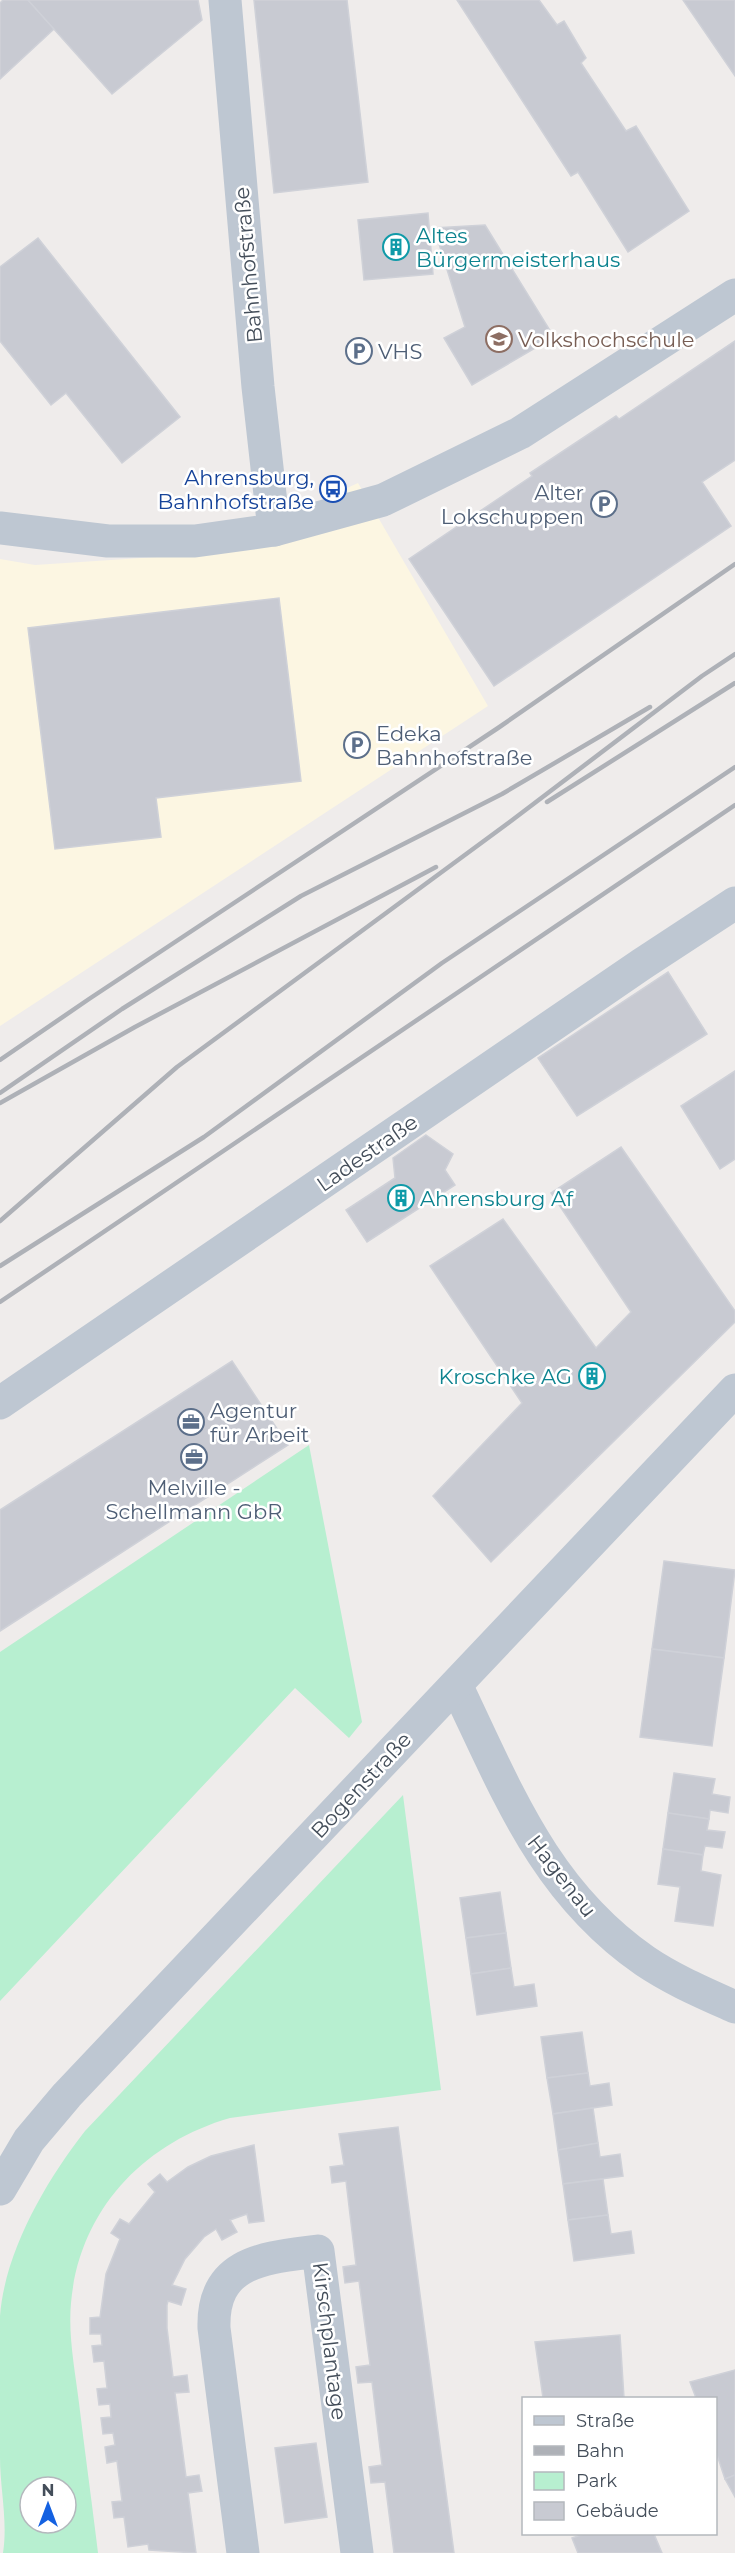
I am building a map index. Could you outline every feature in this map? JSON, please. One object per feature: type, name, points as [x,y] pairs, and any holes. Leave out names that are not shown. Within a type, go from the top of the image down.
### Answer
[{"type":"street","name":"Bahnhofstraße","points":[[225,0],[258,387],[274,530]]},
{"type":"street","points":[[0,528],[108,541],[195,541],[274,530],[383,500],[520,433],[735,295]]},
{"type":"street","name":"Ladestraße","points":[[0,1403],[642,964],[735,903]]},
{"type":"street","name":"Bogenstraße","points":[[0,2189],[19,2155],[52,2111],[735,1390]]},
{"type":"street","name":"Hagenau","points":[[456,1685],[527,1832],[571,1894],[606,1930],[646,1961],[688,1986],[735,2007]]},
{"type":"street","name":"Kirschplantage","points":[[243,2553],[214,2328],[215,2304],[227,2282],[245,2265],[263,2259],[318,2251],[357,2553]]},
{"type":"shaded area","points":[[358,483],[488,706],[0,1026],[0,559],[35,565],[202,554]]},
{"type":"green space","points":[[309,1445],[362,1722],[349,1738],[295,1688],[0,2001],[0,1652]]},
{"type":"green space","points":[[403,1795],[441,2090],[230,2118],[199,2129],[170,2145],[144,2163],[121,2185],[102,2211],[87,2239],[77,2270],[71,2303],[72,2353],[98,2553],[3,2553],[5,2529],[0,2457],[0,2316],[3,2291],[19,2242],[30,2218],[42,2194],[85,2131]]},
{"type":"building","points":[[3,0],[28,0],[54,29],[0,79],[0,3]]},
{"type":"building","points":[[28,0],[198,0],[202,20],[112,94]]},
{"type":"building","points":[[254,0],[347,0],[368,182],[274,193]]},
{"type":"building","points":[[457,0],[539,0],[557,25],[564,21],[586,58],[581,63],[626,131],[636,126],[689,211],[628,252],[578,172],[571,176]]},
{"type":"building","points":[[683,0],[735,0],[735,76]]},
{"type":"building","name":"Altes Bürgermeisterhaus","points":[[428,213],[433,274],[364,280],[358,220]]},
{"type":"building","points":[[485,225],[554,337],[472,385],[444,338],[465,327],[434,228]]},
{"type":"building","points":[[38,238],[180,417],[122,463],[66,393],[51,405],[0,341],[0,267]]},
{"type":"building","name":"Alter Lokschuppen","points":[[735,341],[735,460],[702,482],[731,526],[494,686],[409,559],[532,476],[530,473],[616,416],[619,419]]},
{"type":"building","points":[[279,598],[301,781],[156,798],[161,837],[55,849],[28,628]]},
{"type":"building","points":[[668,972],[707,1034],[577,1116],[538,1058]]},
{"type":"building","points":[[735,1071],[735,1159],[720,1169],[681,1106]]},
{"type":"building","name":"Ahrensburg Af","points":[[426,1135],[453,1154],[445,1170],[455,1185],[367,1242],[346,1210],[395,1178],[393,1158]]},
{"type":"building","name":"Kroschke AG","points":[[621,1147],[735,1311],[735,1322],[491,1562],[433,1496],[522,1403],[430,1266],[503,1219],[596,1348],[631,1312],[551,1193]]},
{"type":"building","points":[[232,1361],[288,1445],[0,1631],[0,1510]]},
{"type":"building","points":[[664,1561],[735,1570],[724,1658],[652,1649]]},
{"type":"building","points":[[652,1649],[724,1658],[712,1746],[640,1737]]},
{"type":"building","points":[[674,1773],[715,1779],[712,1794],[730,1797],[728,1813],[710,1810],[709,1819],[668,1813]]},
{"type":"building","points":[[668,1813],[709,1819],[707,1830],[725,1832],[722,1848],[705,1846],[703,1855],[663,1849]]},
{"type":"building","points":[[663,1849],[703,1855],[701,1871],[721,1875],[713,1926],[675,1921],[680,1887],[658,1884]]},
{"type":"building","points":[[500,1892],[506,1933],[466,1938],[460,1898]]},
{"type":"building","points":[[506,1933],[511,1968],[471,1974],[466,1938]]},
{"type":"building","points":[[511,1968],[514,1987],[534,1984],[537,2006],[477,2015],[471,1974]]},
{"type":"building","points":[[582,2032],[588,2073],[547,2078],[541,2037]]},
{"type":"building","points":[[588,2073],[590,2086],[609,2083],[612,2105],[553,2114],[547,2078]]},
{"type":"building","points":[[593,2108],[598,2143],[558,2150],[553,2114]]},
{"type":"building","points":[[398,2127],[454,2553],[394,2553],[385,2482],[371,2483],[369,2467],[382,2465],[372,2382],[358,2383],[356,2367],[370,2365],[359,2281],[345,2283],[343,2267],[356,2265],[346,2181],[332,2183],[330,2167],[344,2165],[339,2134]]},
{"type":"building","points":[[598,2143],[600,2157],[620,2154],[623,2176],[563,2184],[558,2150]]},
{"type":"building","points":[[254,2145],[264,2221],[249,2223],[247,2214],[230,2220],[237,2232],[222,2240],[216,2229],[204,2237],[185,2259],[172,2285],[186,2289],[181,2305],[168,2301],[167,2305],[167,2328],[173,2377],[187,2375],[189,2392],[175,2393],[186,2477],[199,2475],[202,2491],[188,2493],[196,2553],[149,2550],[148,2544],[128,2547],[124,2517],[114,2518],[112,2502],[122,2501],[117,2461],[107,2463],[105,2447],[115,2445],[113,2433],[103,2434],[101,2418],[111,2417],[110,2404],[99,2405],[97,2389],[107,2388],[104,2361],[94,2362],[92,2346],[102,2345],[101,2334],[90,2334],[90,2318],[100,2317],[106,2274],[120,2239],[111,2233],[120,2219],[129,2224],[155,2192],[148,2184],[160,2174],[167,2182],[188,2167],[211,2156]]},
{"type":"building","points":[[603,2179],[608,2215],[568,2220],[563,2184]]},
{"type":"building","points":[[608,2215],[611,2234],[631,2231],[634,2253],[574,2261],[568,2220]]},
{"type":"building","points":[[620,2335],[624,2397],[543,2397],[535,2342]]},
{"type":"building","points":[[735,2370],[735,2475],[725,2479],[717,2455],[717,2397],[696,2397],[690,2382]]},
{"type":"building","points":[[316,2443],[327,2517],[285,2523],[275,2448]]},
{"type":"building","points":[[735,2475],[735,2497],[725,2479]]},
{"type":"building","points":[[581,2535],[654,2535],[662,2553],[578,2553],[572,2538]]},
{"type":"railway","points":[[0,1060],[498,728],[735,564]]},
{"type":"railway","points":[[0,1221],[177,1067],[511,821],[702,676],[735,654]]},
{"type":"railway","points":[[547,802],[735,683]]},
{"type":"railway","points":[[0,1093],[122,1009],[301,896],[502,794],[650,707]]},
{"type":"railway","points":[[0,1266],[204,1137],[442,963],[735,767]]},
{"type":"railway","points":[[0,1302],[735,805]]},
{"type":"railway","points":[[0,1103],[135,1027],[436,867]]},
{"type":"place","name":"Altes Bürgermeisterhaus","points":[[396,247]]},
{"type":"place","name":"Volkshochschule","points":[[499,339]]},
{"type":"place","name":"VHS","points":[[359,351]]},
{"type":"place","name":"Ahrensburg, Bahnhofstraße","points":[[333,489]]},
{"type":"place","name":"Alter Lokschuppen","points":[[604,504]]},
{"type":"place","name":"Edeka Bahnhofstraße","points":[[357,745]]},
{"type":"place","name":"Ahrensburg Af","points":[[401,1198]]},
{"type":"place","name":"Kroschke AG","points":[[592,1376]]},
{"type":"place","name":"Agentur für Arbeit","points":[[191,1422]]},
{"type":"place","name":"Melville - Schellmann GbR","points":[[194,1457]]}]
